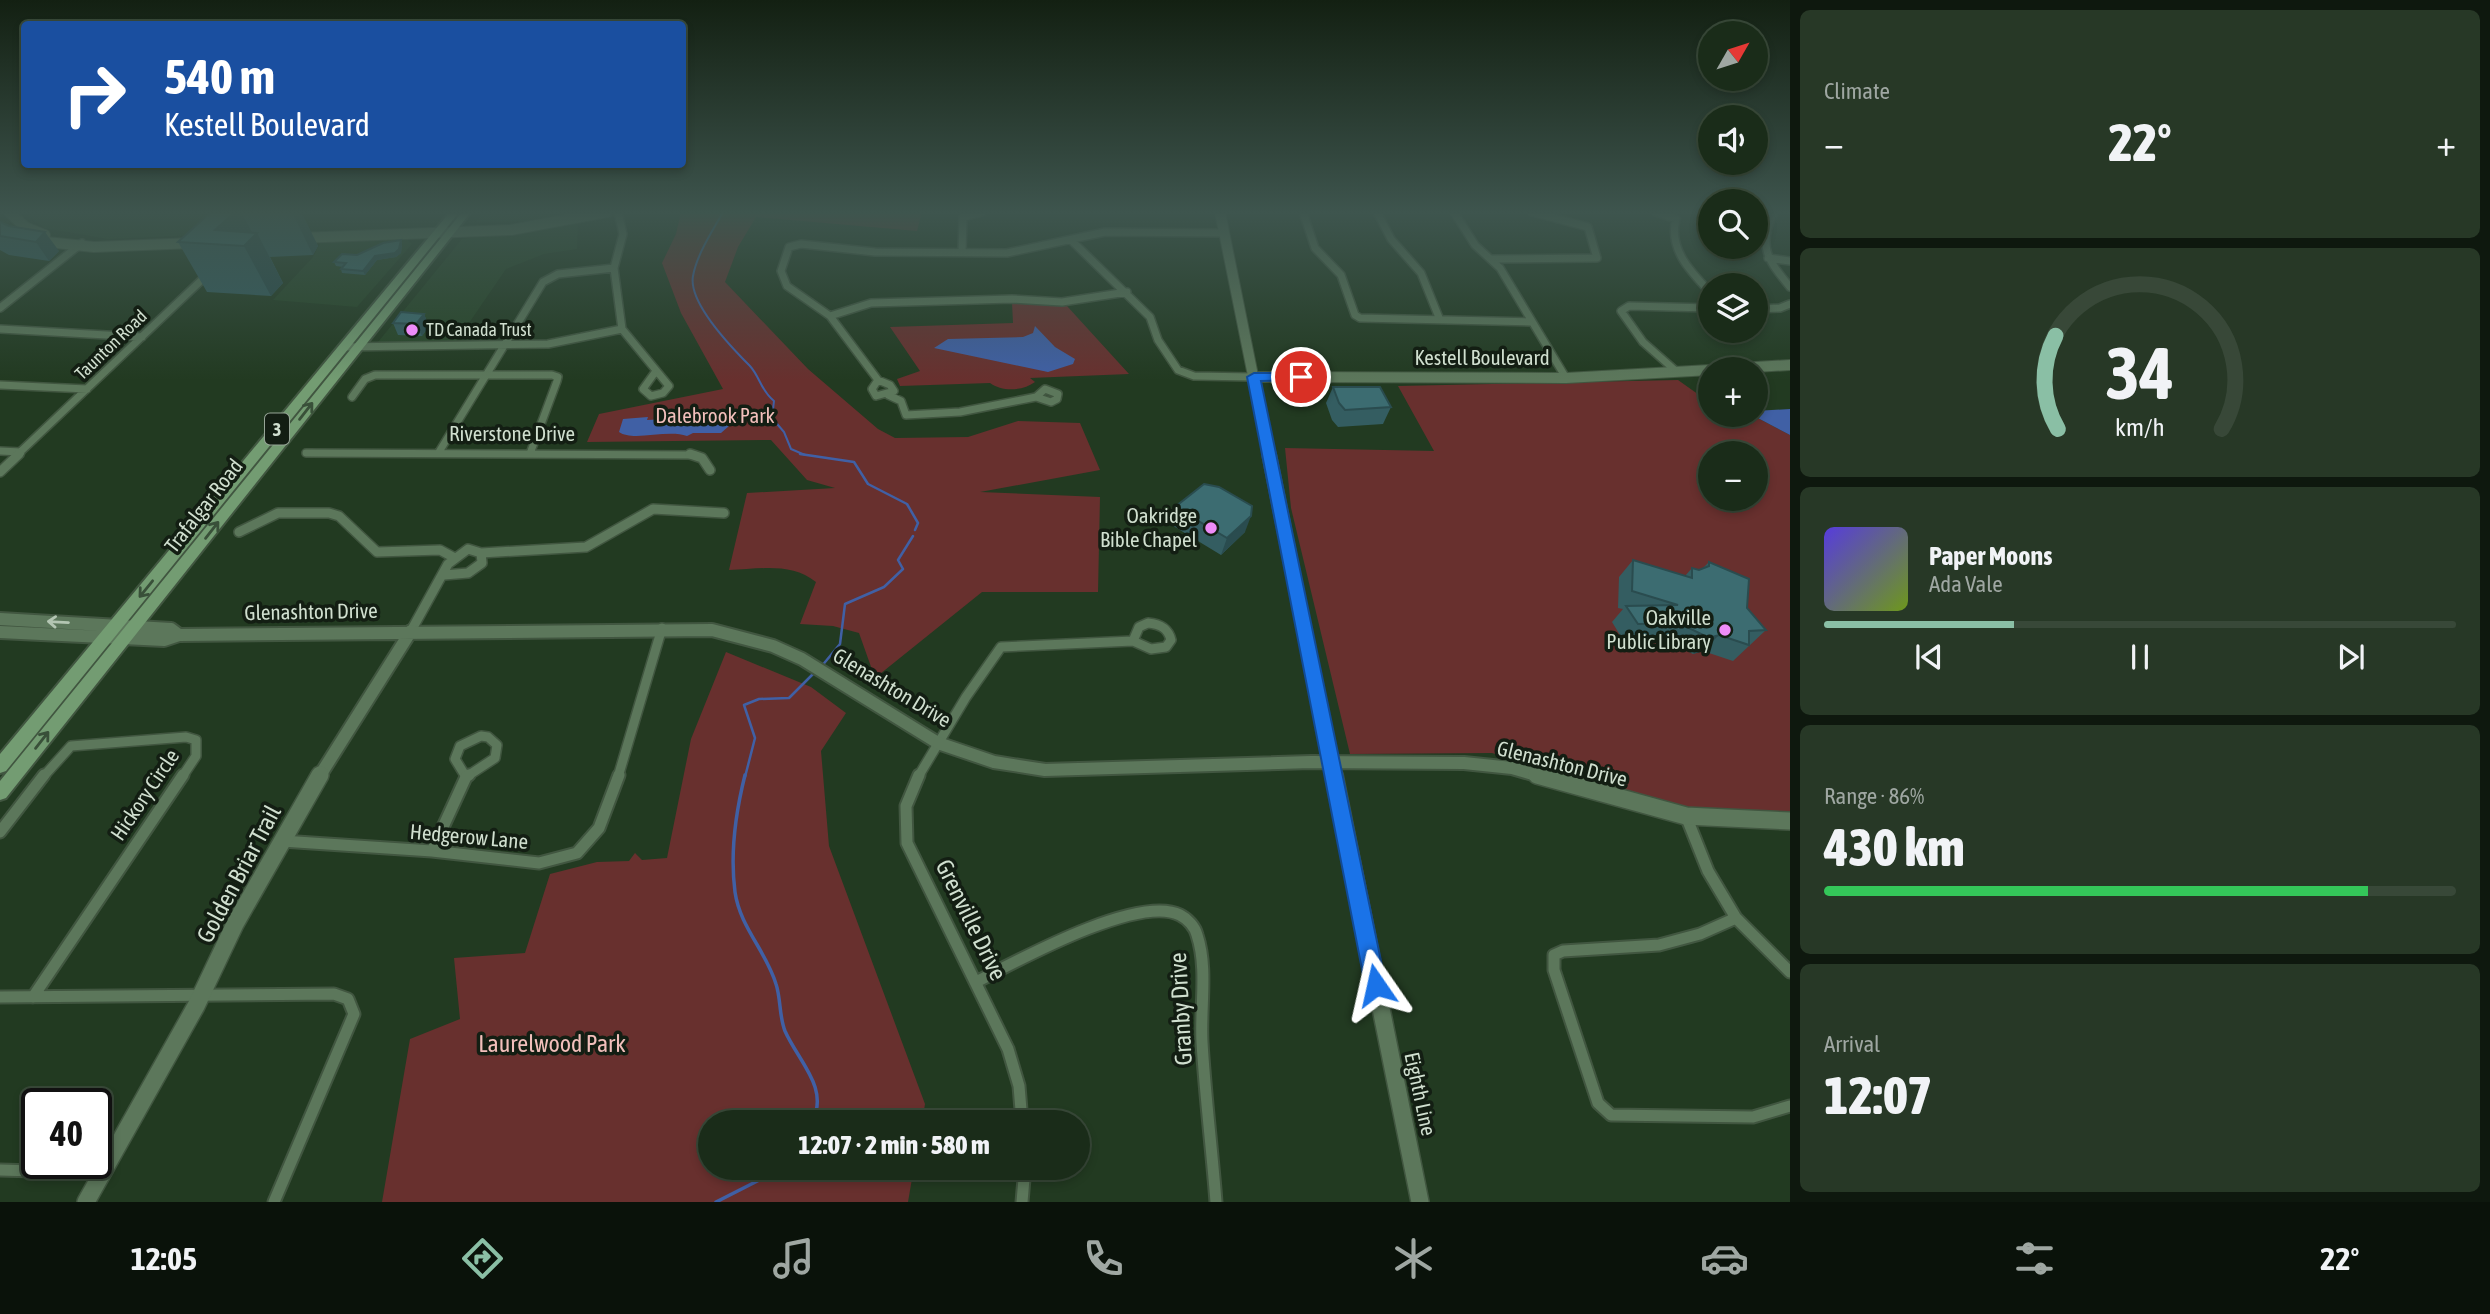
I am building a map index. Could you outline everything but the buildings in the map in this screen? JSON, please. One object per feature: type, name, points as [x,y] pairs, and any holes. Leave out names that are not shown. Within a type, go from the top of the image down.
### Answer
[{"type":"main road","name":"Trafalgar Road","points":[[0,793],[415,268]]},
{"type":"main road","name":"Trafalgar Road","points":[[0,766],[106,639],[125,632]]},
{"type":"street","points":[[0,308],[51,268]]},
{"type":"street","name":"Taunton Road","points":[[0,472],[215,268]]},
{"type":"street","points":[[439,452],[542,282],[550,276],[613,268]]},
{"type":"street","points":[[614,268],[622,329],[656,371]]},
{"type":"street","points":[[782,268],[787,286],[830,316],[878,380],[894,388],[888,395]]},
{"type":"street","points":[[1101,268],[1150,317],[1158,340],[1178,370],[1194,376],[1254,377]]},
{"type":"street","name":"Eighth Line","points":[[1231,268],[1420,1202]]},
{"type":"street","points":[[1335,268],[1342,275],[1355,315],[1365,319],[1532,323]]},
{"type":"street","points":[[1417,268],[1440,320]]},
{"type":"street","points":[[1499,268],[1566,378]]},
{"type":"street","points":[[1776,268],[1790,286]]},
{"type":"street","points":[[830,316],[871,303],[1012,299],[1062,302],[1127,292]]},
{"type":"street","points":[[1768,308],[1790,304]]},
{"type":"street","points":[[1677,372],[1643,342],[1620,310],[1629,306],[1698,308]]},
{"type":"street","points":[[0,328],[142,337]]},
{"type":"street","points":[[351,347],[548,344],[622,329]]},
{"type":"street","points":[[1768,366],[1790,365]]},
{"type":"street","name":"Kestell Boulevard","points":[[1254,377],[1566,378],[1698,371]]},
{"type":"street","points":[[352,397],[365,379],[375,375],[545,374],[558,377],[531,451]]},
{"type":"street","points":[[878,380],[873,393],[888,395],[901,401],[906,415],[960,412],[1014,398],[1036,397]]},
{"type":"street","points":[[0,384],[87,389]]},
{"type":"street","points":[[0,451],[21,452]]},
{"type":"street","name":"Riverstone Drive","points":[[306,453],[688,453],[702,458],[710,470]]},
{"type":"street","points":[[239,532],[278,513],[329,513],[339,516],[377,552],[431,550],[453,556],[468,549],[481,553],[586,547],[653,509],[694,509],[724,513]]},
{"type":"street","points":[[444,575],[477,569],[482,563],[481,553]]},
{"type":"street","name":"Golden Briar Trail","points":[[112,1162],[200,998],[235,924],[344,733],[411,631],[453,556]]},
{"type":"street","name":"Glenashton Drive","points":[[0,619],[125,632],[164,640],[179,635],[662,628],[712,630],[774,646],[802,659],[938,743],[995,762],[1045,771],[1331,762],[1464,763],[1511,768],[1637,805],[1686,816],[1790,821]]},
{"type":"street","name":"Hedgerow Lane","points":[[282,841],[432,851],[539,863],[578,853],[599,828],[611,802],[662,628]]},
{"type":"street","points":[[0,632],[106,639]]},
{"type":"street","name":"Grenville Drive","points":[[1021,1110],[1019,1086],[1008,1049],[905,834],[908,797],[938,743],[1001,647],[1133,641]]},
{"type":"street","points":[[432,851],[466,777],[484,768],[495,758],[497,745],[494,740],[481,736],[460,746],[455,759],[466,777]]},
{"type":"street","name":"Hickory Circle","points":[[0,832],[61,754],[71,746],[186,737],[196,740],[195,756],[33,997]]},
{"type":"street","points":[[1686,816],[1708,871],[1736,918],[1790,972]]},
{"type":"street","name":"Granby Drive","points":[[976,982],[1098,925],[1130,914],[1153,910],[1176,912],[1185,918],[1198,936],[1202,1043],[1216,1202]]},
{"type":"street","points":[[1736,918],[1726,925],[1659,945],[1632,949],[1564,949],[1553,955],[1554,970],[1598,1103],[1611,1115],[1753,1117],[1790,1106]]},
{"type":"street","points":[[0,997],[200,998],[334,995],[348,999],[355,1014],[274,1202]]},
{"type":"street","points":[[0,1170],[21,1171]]},
{"type":"street","name":"Golden Briar Trail","points":[[86,1202],[102,1179]]},
{"type":"street","points":[[1022,1202],[1024,1180]]},
{"type":"shaded area","points":[[303,268],[391,268],[357,307],[273,300]]},
{"type":"shaded area","points":[[438,268],[508,268],[456,342],[378,342]]},
{"type":"green space","name":"Dalebrook Park","points":[[664,268],[730,268],[725,282],[808,369],[878,429],[895,438],[968,437],[1018,421],[1080,423],[1100,470],[980,492],[1100,497],[1098,592],[982,592],[875,678],[859,633],[833,626],[800,624],[816,582],[786,569],[729,570],[747,493],[835,488],[807,480],[771,440],[587,442],[599,414],[723,389],[681,313]]},
{"type":"green space","points":[[1012,303],[1067,306],[1129,374],[1030,378],[1035,382],[1012,389],[1000,388],[990,383],[900,386],[897,379],[920,371],[890,327],[1013,323]]},
{"type":"green space","points":[[1678,380],[1698,394],[1698,427],[1768,427],[1768,423],[1790,435],[1790,813],[1682,809],[1492,753],[1350,754],[1291,508],[1285,448],[1434,451],[1398,386]]},
{"type":"green space","name":"Laurelwood Park","points":[[726,652],[811,687],[846,713],[821,751],[829,846],[925,1104],[924,1110],[698,1110],[698,1180],[912,1180],[908,1202],[382,1202],[410,1039],[460,1019],[454,958],[525,953],[550,874],[597,862],[629,861],[635,853],[642,860],[667,858],[691,739]]},
{"type":"water","points":[[1035,326],[1055,347],[1075,359],[1073,364],[1048,372],[934,348],[948,339],[1023,337],[1033,333]]},
{"type":"water","points":[[1790,409],[1790,435],[1768,423],[1768,410]]},
{"type":"water","points":[[691,411],[714,415],[729,426],[721,433],[693,433],[687,436],[633,436],[619,432],[623,419],[648,417],[647,420],[652,420]]},
{"type":"waterway","points":[[695,268],[693,287],[704,312],[750,366],[774,401],[772,418],[784,432],[791,449],[804,455]]},
{"type":"waterway","points":[[800,454],[804,455]]},
{"type":"waterway","points":[[804,455],[854,462],[868,484],[907,504],[918,523],[915,530]]},
{"type":"waterway","points":[[821,667],[840,644],[845,604],[884,587],[903,569],[898,560],[913,536]]},
{"type":"waterway","points":[[745,777],[755,738],[744,705],[759,699],[789,698],[816,671]]},
{"type":"waterway","points":[[745,775],[735,833],[735,892],[742,917],[772,972],[785,1031],[815,1086],[817,1110]]},
{"type":"waterway","points":[[716,1202],[759,1180]]},
{"type":"place","name":"TD Canada Trust","points":[[412,330]]},
{"type":"place","name":"Oakridge Bible Chapel","points":[[1211,528]]},
{"type":"place","name":"Oakville Public Library","points":[[1725,630]]},
{"type":"route","points":[[1301,377],[1254,377],[1376,985]]}]
